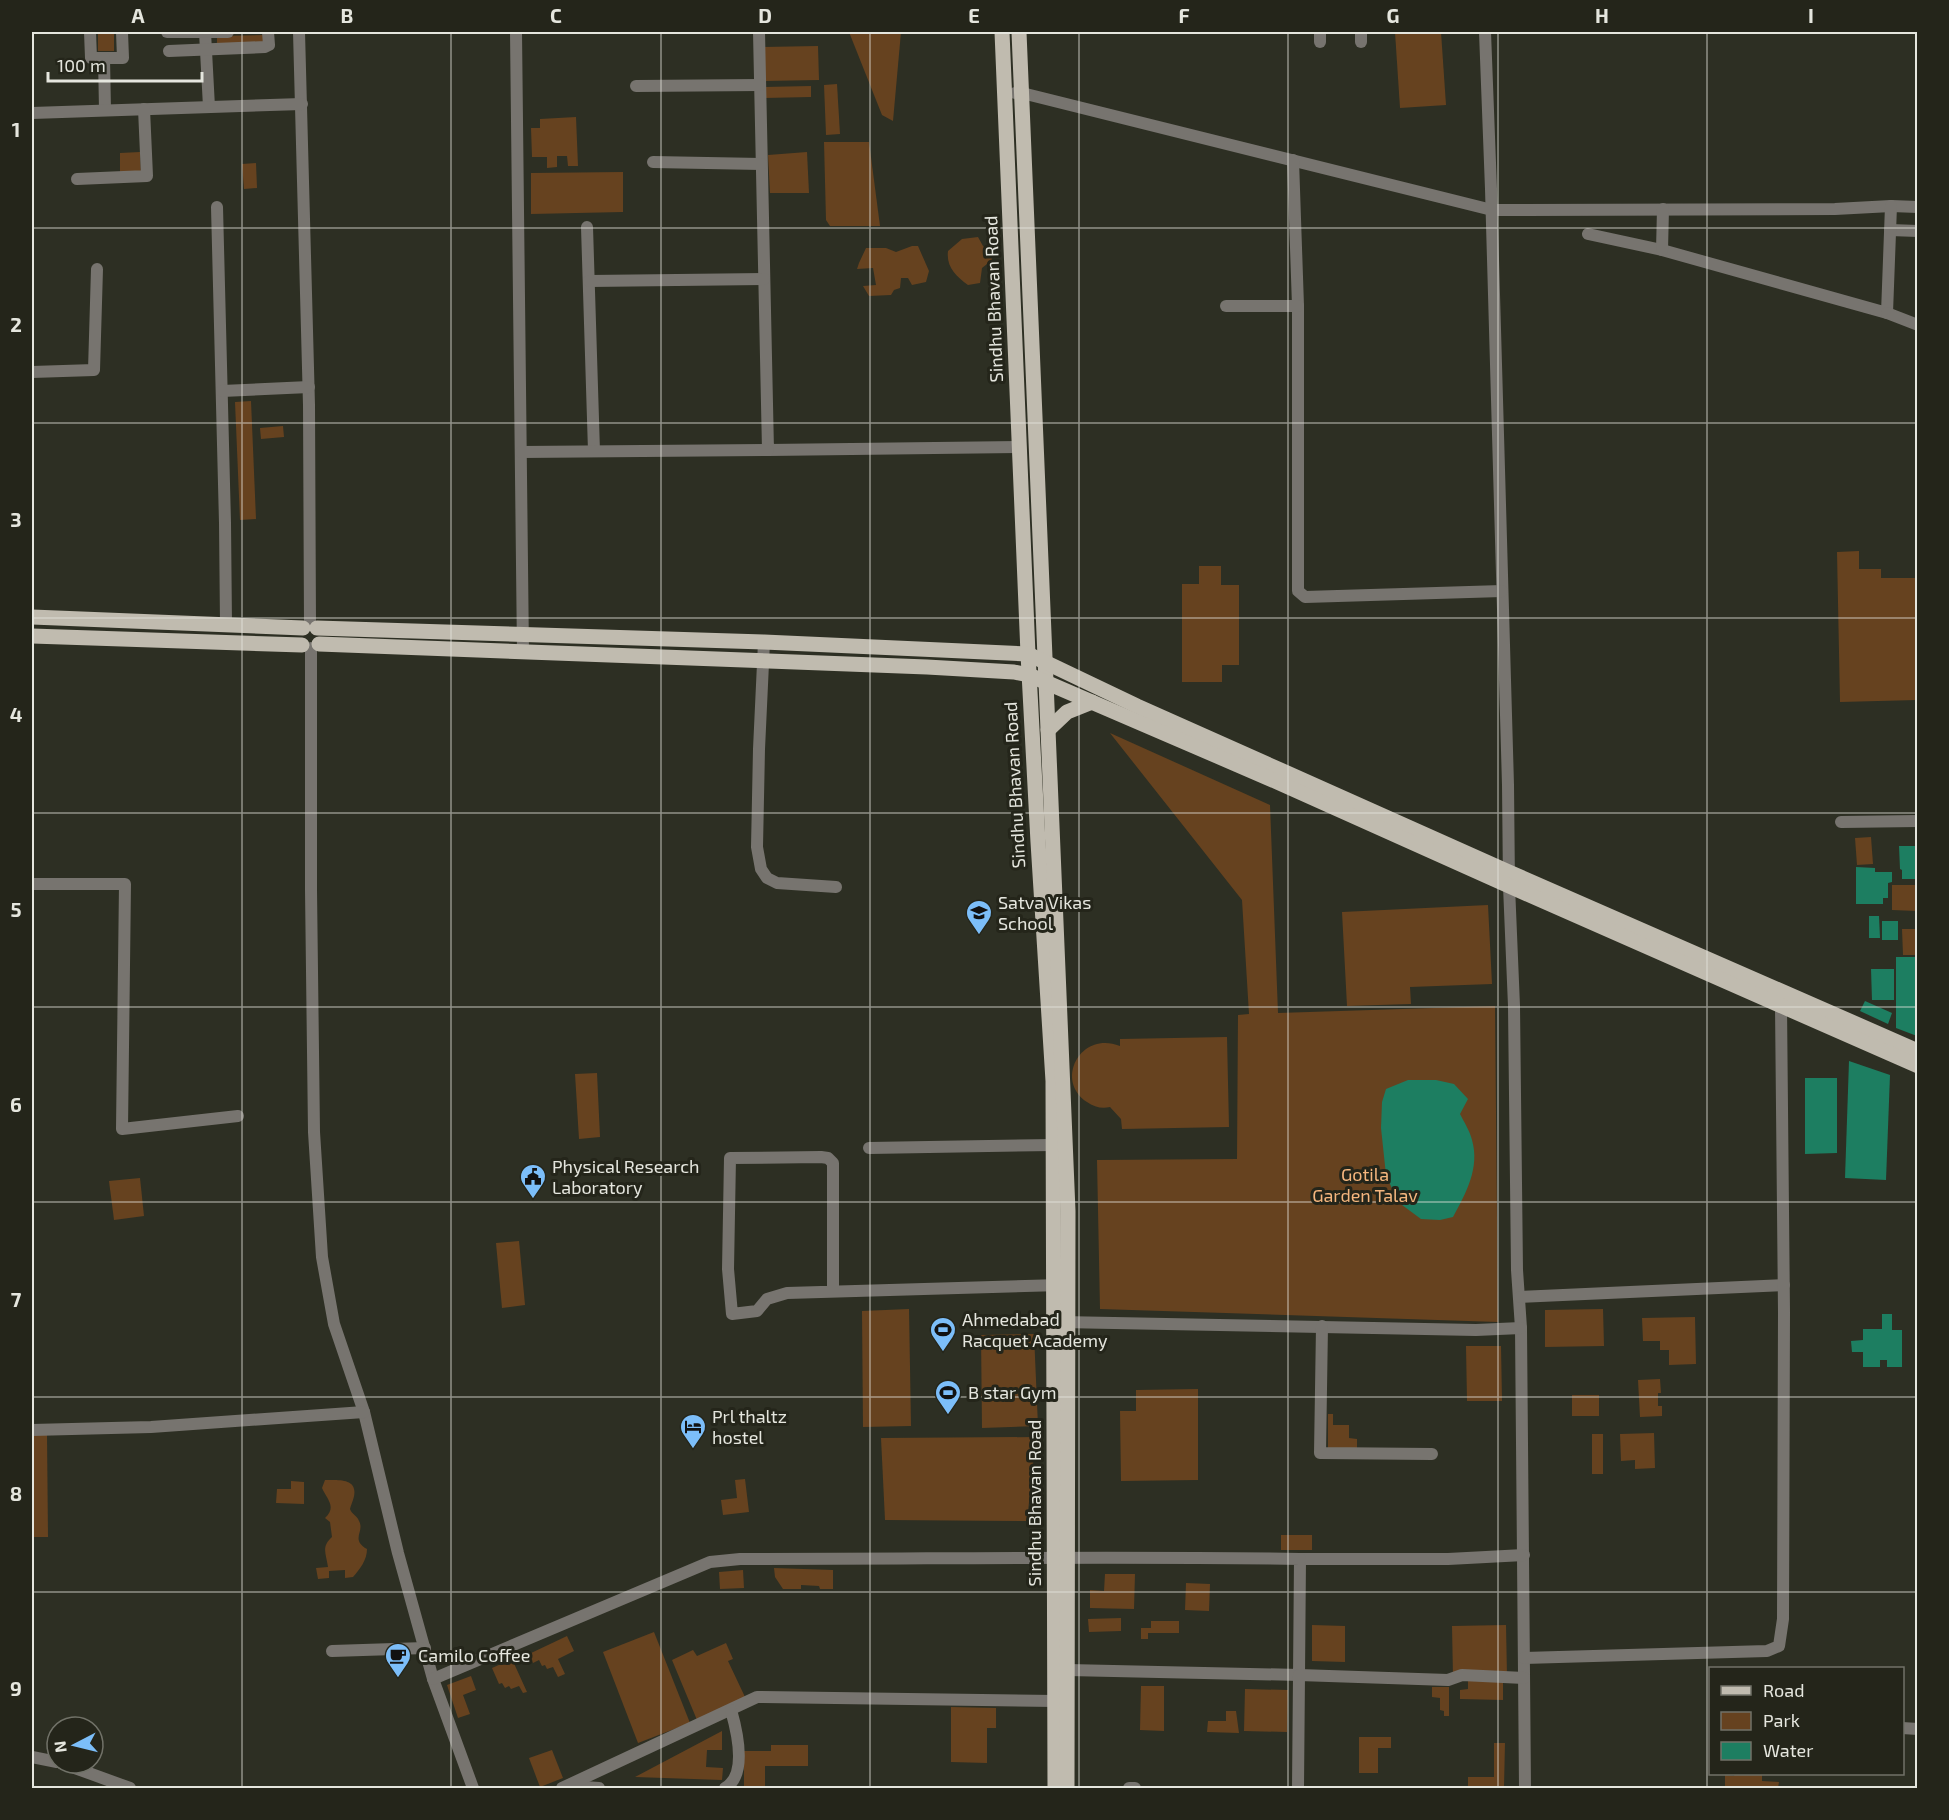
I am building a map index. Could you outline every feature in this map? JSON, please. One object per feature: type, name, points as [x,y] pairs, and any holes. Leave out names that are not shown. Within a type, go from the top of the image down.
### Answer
[{"type":"main road","name":"Sindhu Bhavan Road","points":[[1002,32],[1028,654],[1053,1080],[1053,1145],[1061,1285],[1061,1558],[1055,1701],[1055,1788]]},
{"type":"main road","name":"Sindhu Bhavan Road","points":[[1019,32],[1068,1201],[1061,1285]]},
{"type":"main road","points":[[32,617],[764,642],[1028,654],[1781,1006],[1917,1066]]},
{"type":"main road","points":[[310,627],[299,638],[311,646]]},
{"type":"main road","points":[[32,636],[763,661],[1014,672],[1029,675],[1279,783],[1917,1051]]},
{"type":"main road","points":[[1048,730],[1067,712],[1092,702]]},
{"type":"main road","name":"Sindhu Bhavan Road","points":[[1061,1558],[1068,1671],[1066,1788]]},
{"type":"street","points":[[90,32],[91,58],[123,58],[123,32]]},
{"type":"street","points":[[167,32],[228,32]]},
{"type":"street","points":[[205,32],[209,107]]},
{"type":"street","points":[[169,51],[266,47],[269,45],[268,32]]},
{"type":"street","points":[[299,32],[309,387],[310,627]]},
{"type":"street","points":[[516,32],[523,653]]},
{"type":"street","points":[[759,32],[768,450]]},
{"type":"street","points":[[1485,32],[1515,1034],[1517,1270],[1521,1328],[1525,1788]]},
{"type":"street","points":[[104,58],[105,111]]},
{"type":"street","points":[[636,86],[760,85]]},
{"type":"street","points":[[1005,94],[1022,93],[1492,210],[1917,207]]},
{"type":"street","points":[[32,113],[302,104]]},
{"type":"street","points":[[77,179],[147,176],[144,109]]},
{"type":"street","points":[[1293,160],[1298,306],[1298,591],[1305,597],[1502,591]]},
{"type":"street","points":[[653,162],[761,164]]},
{"type":"street","points":[[1887,313],[1891,206]]},
{"type":"street","points":[[217,207],[225,523],[225,624]]},
{"type":"street","points":[[1662,209],[1662,250]]},
{"type":"street","points":[[587,227],[594,452]]},
{"type":"street","points":[[1890,230],[1917,231]]},
{"type":"street","points":[[1588,234],[1662,250],[1887,313],[1917,325]]},
{"type":"street","points":[[32,372],[94,370],[97,268]]},
{"type":"street","points":[[589,281],[764,279]]},
{"type":"street","points":[[1226,306],[1298,306]]},
{"type":"street","points":[[222,391],[309,387]]},
{"type":"street","points":[[521,452],[1019,447]]},
{"type":"street","points":[[764,642],[759,749],[758,847],[761,869],[767,878],[777,883],[836,887]]},
{"type":"street","points":[[311,646],[314,1132],[322,1257],[334,1324],[364,1412],[398,1553],[425,1648],[473,1788]]},
{"type":"street","points":[[1842,822],[1917,821]]},
{"type":"street","points":[[32,884],[125,884],[122,1129],[238,1116]]},
{"type":"street","points":[[1524,1658],[1767,1651],[1779,1646],[1783,1619],[1784,1285],[1781,1006]]},
{"type":"street","points":[[869,1148],[1053,1145]]},
{"type":"street","points":[[833,1291],[832,1163],[828,1158],[821,1157],[730,1158],[728,1269],[732,1314],[757,1311],[767,1299],[787,1293],[1061,1285]]},
{"type":"street","points":[[1520,1297],[1784,1285]]},
{"type":"street","points":[[1061,1322],[1476,1330],[1521,1328]]},
{"type":"street","points":[[1322,1326],[1320,1453],[1432,1454]]},
{"type":"street","points":[[32,1430],[152,1427],[364,1412]]},
{"type":"street","points":[[434,1679],[710,1562],[740,1559],[1143,1556],[1448,1559],[1524,1555]]},
{"type":"street","points":[[1298,1788],[1300,1559]]},
{"type":"street","points":[[333,1652],[425,1648]]},
{"type":"street","points":[[1068,1671],[1448,1680],[1462,1675],[1524,1678]]},
{"type":"street","points":[[565,1787],[757,1697],[1055,1701]]},
{"type":"street","points":[[724,1788],[729,1786],[738,1770],[738,1732],[731,1710]]},
{"type":"street","points":[[94,1775],[130,1788]]},
{"type":"street","points":[[565,1787],[599,1788]]},
{"type":"street","points":[[1129,1788],[1135,1788]]},
{"type":"green space","points":[[98,32],[114,32],[114,51],[98,51]]},
{"type":"green space","points":[[849,32],[901,32],[893,121],[882,115]]},
{"type":"green space","points":[[1395,32],[1441,32],[1446,105],[1400,108]]},
{"type":"green space","points":[[263,35],[264,46],[217,47],[217,36]]},
{"type":"green space","points":[[818,46],[819,80],[764,81],[763,47]]},
{"type":"green space","points":[[837,84],[840,134],[826,135],[824,85]]},
{"type":"green space","points":[[811,86],[811,97],[764,98],[764,87]]},
{"type":"green space","points":[[576,117],[578,166],[568,166],[567,156],[557,156],[557,167],[547,168],[547,157],[532,157],[531,128],[540,128],[540,119]]},
{"type":"green space","points":[[824,142],[869,142],[880,226],[830,226],[826,220]]},
{"type":"green space","points":[[140,152],[141,174],[120,175],[120,153]]},
{"type":"green space","points":[[807,152],[809,193],[770,193],[768,155]]},
{"type":"green space","points":[[256,163],[257,188],[244,189],[242,164]]},
{"type":"green space","points":[[623,172],[623,212],[531,214],[531,173]]},
{"type":"green space","points":[[978,237],[991,253],[992,260],[982,268],[980,283],[968,285],[953,271],[948,251],[962,239]]},
{"type":"green space","points":[[918,246],[929,271],[926,282],[912,285],[908,278],[901,278],[900,288],[894,290],[891,295],[869,296],[863,286],[876,285],[873,268],[857,269],[866,248],[886,248],[896,252]]},
{"type":"green space","points":[[251,401],[256,519],[240,520],[235,402]]},
{"type":"green space","points":[[283,426],[284,437],[261,439],[260,428]]},
{"type":"green space","points":[[1859,551],[1859,569],[1881,569],[1881,578],[1917,578],[1917,700],[1840,702],[1837,552]]},
{"type":"green space","points":[[1199,566],[1221,566],[1221,585],[1239,585],[1239,665],[1222,665],[1222,682],[1182,682],[1182,584],[1199,584]]},
{"type":"green space","name":"Gotila Garden Talav","points":[[1110,733],[1270,805],[1278,1013],[1495,1006],[1498,1322],[1100,1309],[1097,1160],[1237,1159],[1238,1015],[1249,1014],[1242,900]]},
{"type":"green space","points":[[1871,837],[1873,864],[1857,865],[1855,838]]},
{"type":"green space","points":[[1892,885],[1917,885],[1917,911],[1892,910]]},
{"type":"green space","points":[[1488,905],[1492,984],[1410,987],[1411,1004],[1347,1006],[1342,912]]},
{"type":"green space","points":[[1902,929],[1917,929],[1917,955],[1903,955]]},
{"type":"green space","points":[[1227,1037],[1229,1127],[1122,1129],[1121,1119],[1110,1107],[1098,1107],[1087,1102],[1077,1093],[1073,1082],[1076,1060],[1094,1045],[1106,1043],[1120,1046],[1120,1039]]},
{"type":"green space","points":[[597,1073],[600,1137],[579,1139],[575,1074]]},
{"type":"green space","points":[[140,1178],[144,1216],[114,1220],[109,1181]]},
{"type":"green space","points":[[519,1241],[525,1305],[502,1308],[496,1243]]},
{"type":"green space","points":[[909,1309],[911,1426],[863,1427],[862,1311]]},
{"type":"green space","points":[[1603,1309],[1604,1346],[1545,1347],[1545,1310]]},
{"type":"green space","points":[[1695,1317],[1696,1364],[1669,1365],[1669,1350],[1660,1350],[1660,1341],[1643,1341],[1642,1318]]},
{"type":"green space","points":[[1034,1334],[1038,1426],[982,1428],[981,1335]]},
{"type":"green space","points":[[1466,1346],[1501,1346],[1502,1401],[1467,1401]]},
{"type":"green space","points":[[1660,1379],[1661,1393],[1658,1393],[1658,1406],[1662,1406],[1662,1416],[1640,1417],[1638,1380]]},
{"type":"green space","points":[[1198,1389],[1198,1480],[1121,1481],[1120,1411],[1136,1411],[1136,1390]]},
{"type":"green space","points":[[1572,1395],[1599,1395],[1599,1416],[1572,1416]]},
{"type":"green space","points":[[1328,1414],[1333,1414],[1333,1425],[1349,1425],[1349,1438],[1357,1439],[1357,1448],[1328,1448]]},
{"type":"green space","points":[[1654,1433],[1655,1468],[1635,1469],[1635,1460],[1621,1461],[1620,1434]]},
{"type":"green space","points":[[1592,1434],[1603,1434],[1603,1474],[1592,1474]]},
{"type":"green space","points":[[32,1435],[47,1435],[48,1537],[32,1537]]},
{"type":"green space","points":[[1036,1437],[1027,1521],[885,1520],[881,1438]]},
{"type":"green space","points":[[745,1479],[749,1512],[723,1515],[721,1500],[737,1498],[735,1480]]},
{"type":"green space","points":[[325,1480],[347,1482],[354,1488],[350,1509],[358,1519],[359,1542],[367,1549],[367,1553],[361,1568],[353,1577],[345,1578],[345,1570],[329,1571],[329,1578],[318,1579],[316,1568],[328,1567],[325,1547],[332,1537],[330,1522],[325,1518],[331,1507],[322,1488]]},
{"type":"green space","points":[[291,1481],[304,1482],[304,1504],[276,1503],[277,1489],[291,1489]]},
{"type":"green space","points":[[1281,1535],[1312,1535],[1312,1550],[1281,1550]]},
{"type":"green space","points":[[774,1568],[833,1570],[833,1589],[801,1585],[801,1589],[783,1589],[775,1577]]},
{"type":"green space","points":[[743,1570],[744,1588],[720,1589],[719,1572]]},
{"type":"green space","points":[[1105,1574],[1135,1574],[1134,1609],[1090,1608],[1090,1590],[1104,1591]]},
{"type":"green space","points":[[1186,1583],[1210,1584],[1209,1611],[1185,1610]]},
{"type":"green space","points":[[1121,1618],[1121,1631],[1089,1632],[1088,1619]]},
{"type":"green space","points":[[1151,1621],[1179,1621],[1179,1633],[1148,1633],[1148,1639],[1141,1639],[1141,1628],[1151,1628]]},
{"type":"green space","points":[[1312,1625],[1345,1626],[1345,1662],[1312,1661]]},
{"type":"green space","points":[[1506,1625],[1507,1676],[1453,1677],[1452,1626]]},
{"type":"green space","points":[[654,1632],[690,1723],[638,1743],[603,1652]]},
{"type":"green space","points":[[567,1636],[574,1651],[558,1659],[565,1674],[558,1677],[553,1667],[547,1669],[539,1660],[533,1663],[529,1654]]},
{"type":"green space","points":[[726,1643],[733,1659],[728,1661],[745,1697],[697,1720],[672,1660],[693,1650],[697,1656]]},
{"type":"green space","points":[[512,1659],[527,1692],[523,1693],[519,1686],[511,1689],[509,1686],[505,1688],[502,1683],[499,1684],[492,1668]]},
{"type":"green space","points":[[471,1676],[476,1690],[463,1695],[470,1714],[458,1718],[447,1685]]},
{"type":"green space","points":[[1468,1680],[1503,1681],[1503,1700],[1460,1699],[1460,1690],[1468,1689]]},
{"type":"green space","points":[[1141,1686],[1164,1686],[1164,1731],[1140,1730]]},
{"type":"green space","points":[[1432,1687],[1449,1687],[1449,1716],[1444,1716],[1444,1711],[1440,1710],[1440,1698],[1432,1697]]},
{"type":"green space","points":[[1245,1689],[1288,1690],[1287,1732],[1244,1731]]},
{"type":"green space","points":[[951,1707],[996,1708],[996,1728],[987,1728],[987,1763],[951,1762]]},
{"type":"green space","points":[[1226,1711],[1236,1711],[1239,1733],[1207,1732],[1208,1721],[1226,1721]]},
{"type":"green space","points":[[722,1731],[722,1750],[707,1750],[706,1767],[723,1768],[722,1780],[635,1777]]},
{"type":"green space","points":[[1359,1737],[1391,1737],[1391,1748],[1378,1748],[1378,1773],[1359,1773]]},
{"type":"green space","points":[[1494,1743],[1505,1743],[1504,1787],[1468,1786],[1468,1777],[1494,1777]]},
{"type":"green space","points":[[771,1745],[808,1745],[808,1766],[765,1766],[765,1788],[744,1788],[744,1751],[771,1751]]},
{"type":"green space","points":[[552,1750],[563,1778],[540,1787],[529,1758]]},
{"type":"green space","points":[[1725,1775],[1762,1775],[1762,1781],[1779,1782],[1778,1788],[1725,1788]]},
{"type":"water","points":[[1899,846],[1917,846],[1917,879],[1902,879]]},
{"type":"water","points":[[1856,867],[1875,868],[1875,872],[1892,872],[1892,882],[1888,883],[1888,898],[1883,898],[1883,904],[1856,904]]},
{"type":"water","points":[[1869,916],[1879,916],[1880,938],[1869,938]]},
{"type":"water","points":[[1882,921],[1898,921],[1898,940],[1882,940]]},
{"type":"water","points":[[1896,957],[1917,957],[1917,1036],[1896,1028]]},
{"type":"water","points":[[1871,969],[1894,969],[1894,1000],[1872,1000]]},
{"type":"water","points":[[1865,1001],[1892,1013],[1888,1024],[1860,1011]]},
{"type":"water","points":[[1849,1061],[1890,1075],[1886,1180],[1845,1178]]},
{"type":"water","points":[[1805,1078],[1837,1078],[1837,1153],[1805,1154]]},
{"type":"water","points":[[1408,1080],[1436,1080],[1454,1084],[1468,1099],[1460,1114],[1471,1137],[1474,1150],[1473,1170],[1467,1189],[1453,1217],[1440,1220],[1421,1219],[1398,1202],[1386,1175],[1381,1128],[1382,1102],[1386,1089]]},
{"type":"water","points":[[1882,1314],[1892,1314],[1892,1330],[1902,1330],[1902,1367],[1887,1367],[1887,1360],[1880,1360],[1880,1367],[1863,1367],[1863,1352],[1852,1352],[1851,1341],[1863,1340],[1863,1329],[1882,1329]]},
{"type":"place","name":"Satva Vikas School","points":[[979,936]]},
{"type":"place","name":"Physical Research Laboratory","points":[[533,1200]]},
{"type":"place","name":"Ahmedabad Racquet Academy","points":[[943,1353]]},
{"type":"place","name":"B star Gym","points":[[948,1416]]},
{"type":"place","name":"Prl thaltz hostel","points":[[693,1450]]},
{"type":"place","name":"Camilo Coffee","points":[[398,1679]]}]
